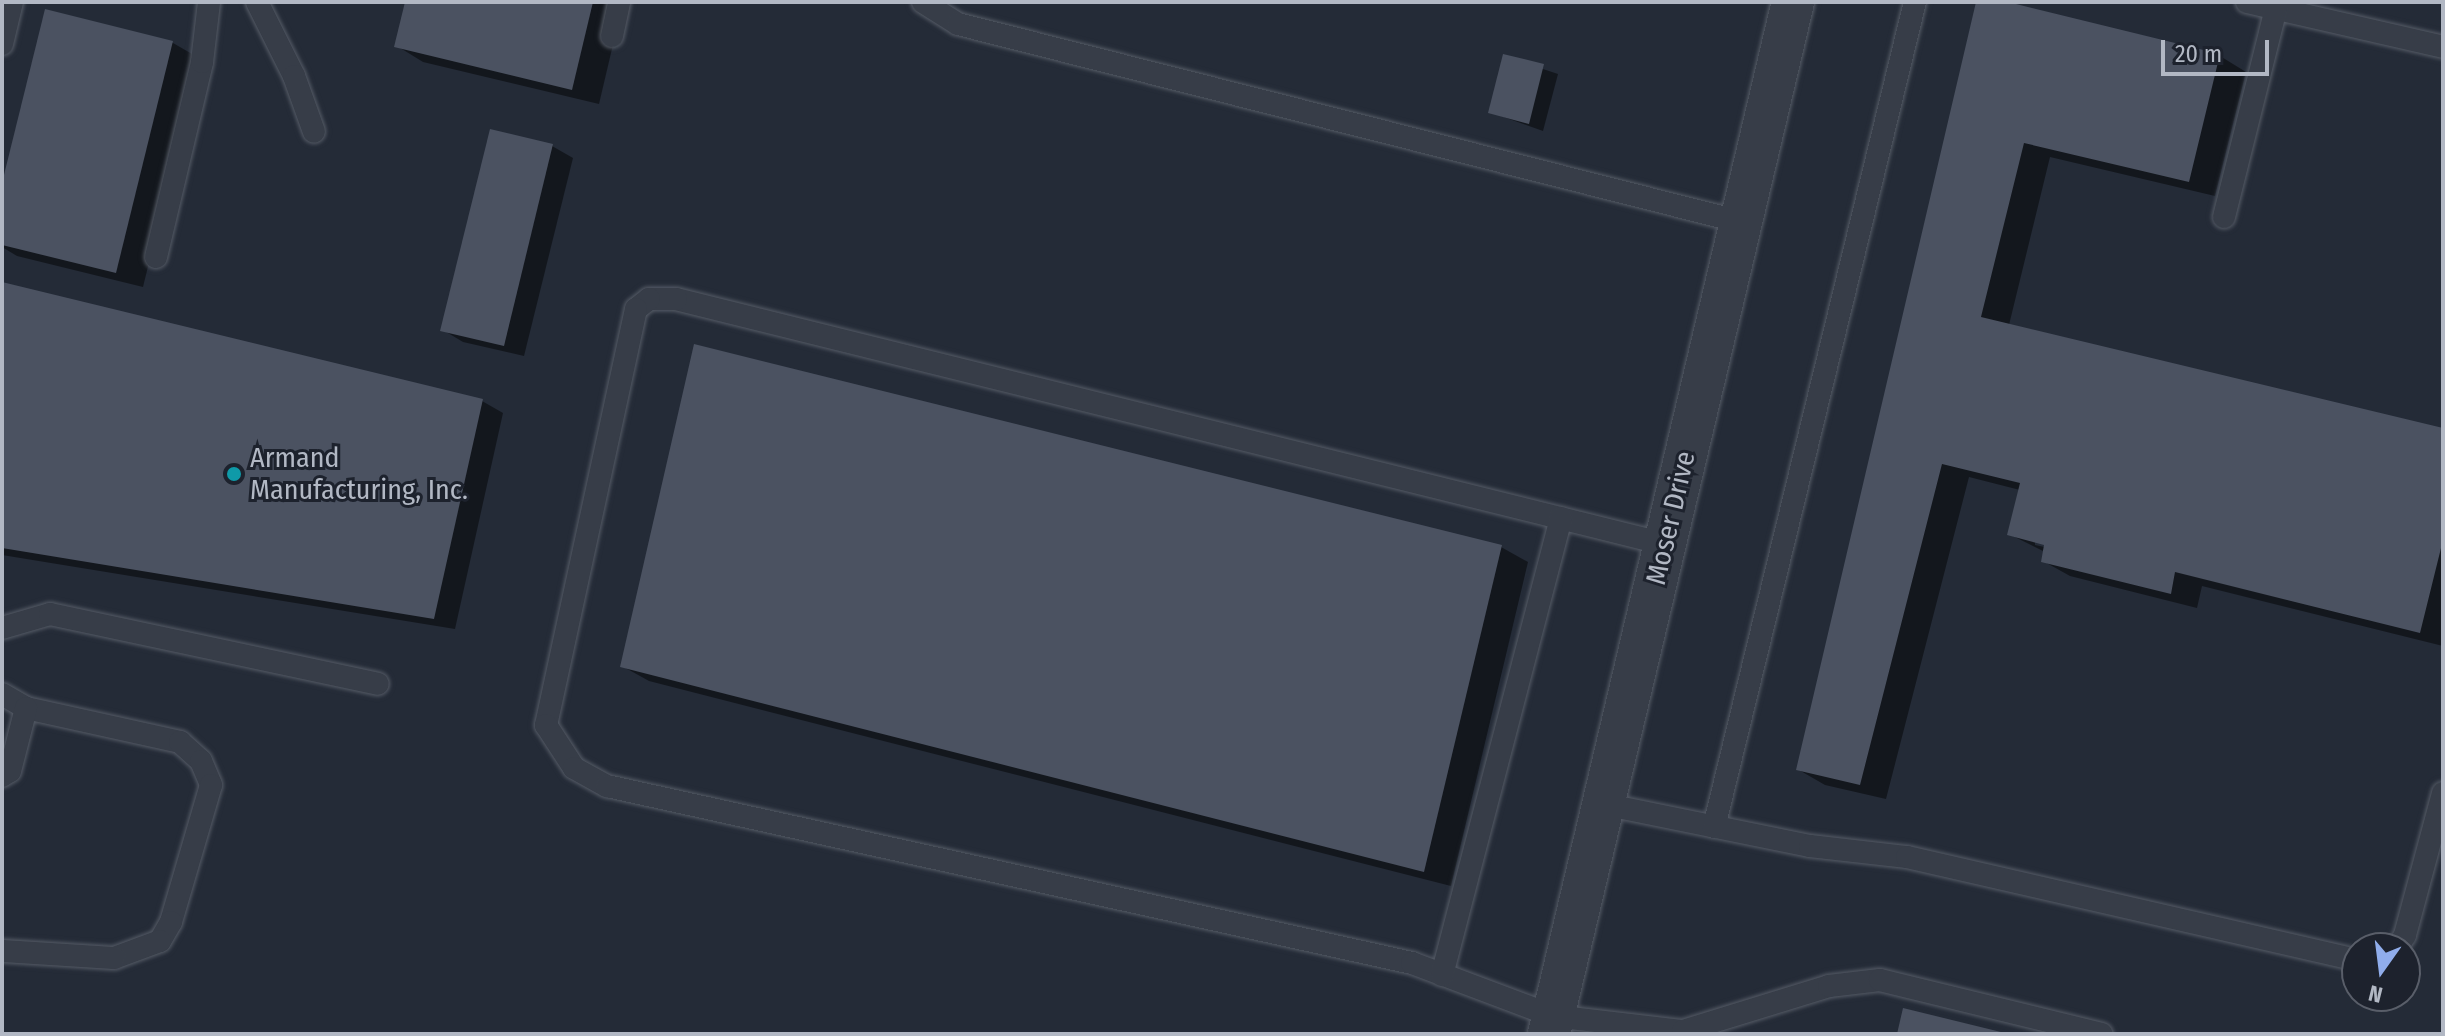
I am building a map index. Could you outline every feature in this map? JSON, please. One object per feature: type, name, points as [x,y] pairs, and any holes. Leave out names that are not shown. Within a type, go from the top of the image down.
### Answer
[{"type":"street","name":"Moser Drive","points":[[1551,1025],[1793,2]]},
{"type":"lane","points":[[2,44],[12,2]]},
{"type":"lane","points":[[156,257],[202,62],[209,2]]},
{"type":"lane","points":[[257,2],[294,76],[314,132]]},
{"type":"lane","points":[[612,36],[619,2]]},
{"type":"lane","points":[[923,2],[958,24],[1741,222]]},
{"type":"lane","points":[[1714,827],[1915,2]]},
{"type":"lane","points":[[2247,2],[2443,47]]},
{"type":"lane","points":[[2224,217],[2276,9]]},
{"type":"lane","points":[[1665,544],[676,299],[649,299],[636,309],[546,725],[574,768],[607,786],[1412,963],[1551,1025],[1683,1031],[1829,986],[1880,980],[2101,1034]]},
{"type":"lane","points":[[1442,975],[1561,518]]},
{"type":"lane","points":[[2,628],[50,614],[378,684]]},
{"type":"lane","points":[[2,694],[26,708],[180,742],[201,761],[211,785],[171,922],[160,941],[114,958],[2,951]]},
{"type":"lane","points":[[2,776],[10,771],[26,708]]},
{"type":"lane","points":[[2406,932],[2443,793]]},
{"type":"lane","points":[[1603,804],[1810,846],[1907,857],[2341,956]]},
{"type":"building","points":[[405,2],[593,2],[572,90],[394,47]]},
{"type":"building","points":[[1976,2],[2008,2],[2220,54],[2189,182],[2024,143],[1981,317],[2443,428],[2443,540],[2420,633],[2175,572],[2171,594],[2041,562],[2044,545],[2007,535],[2020,483],[1942,464],[1860,785],[1796,770]]},
{"type":"building","points":[[45,9],[173,41],[116,273],[2,245],[2,183]]},
{"type":"building","points":[[1503,54],[1544,64],[1529,124],[1488,113]]},
{"type":"building","points":[[490,129],[553,144],[504,346],[440,331]]},
{"type":"building","name":"Armand Manufacturing, Inc.","points":[[2,282],[483,399],[434,619],[2,548]]},
{"type":"building","points":[[694,344],[1502,545],[1424,872],[620,667]]},
{"type":"building","points":[[1903,1008],[2005,1033],[2005,1034],[1897,1034]]},
{"type":"place","name":"Armand Manufacturing, Inc.","points":[[234,474]]}]
